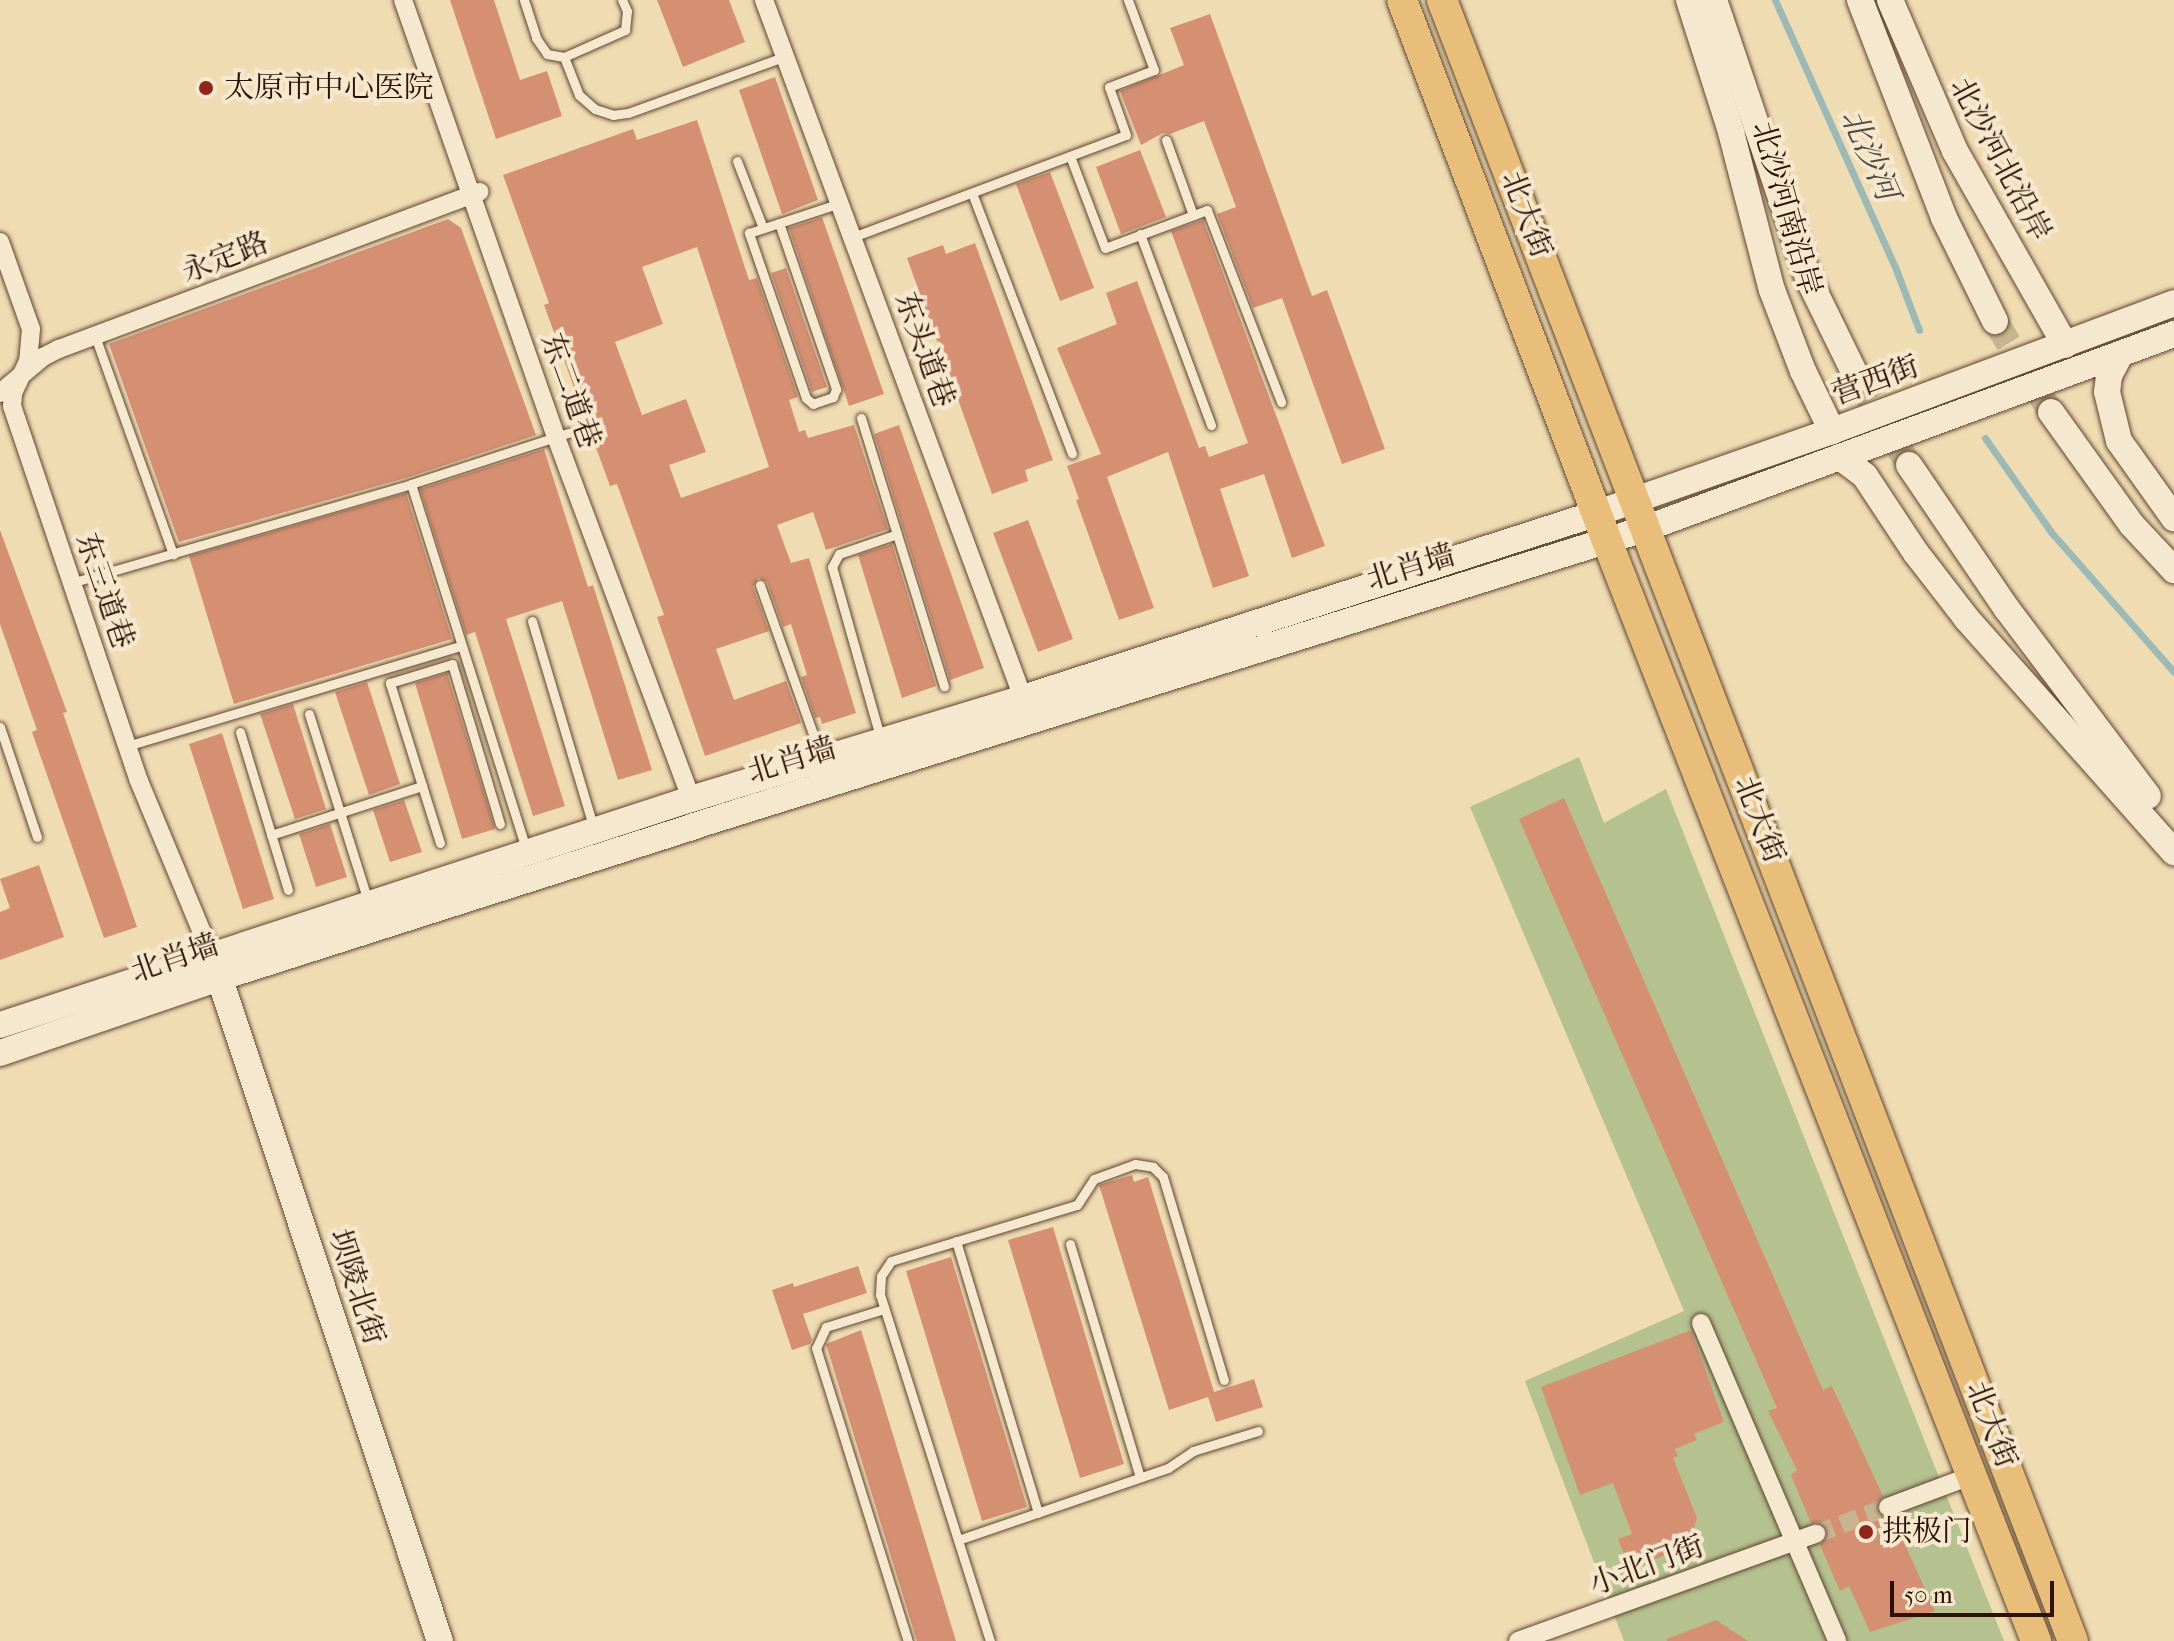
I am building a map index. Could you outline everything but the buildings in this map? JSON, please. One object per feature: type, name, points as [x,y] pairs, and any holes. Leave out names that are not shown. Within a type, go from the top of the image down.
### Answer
[{"type":"main road","points":[[1402,0],[1603,527],[2036,1641]]},
{"type":"main road","name":"北大街","points":[[1442,0],[2073,1641]]},
{"type":"street","name":"东二道巷","points":[[403,0],[697,798]]},
{"type":"street","name":"东二道巷","points":[[415,0],[475,194]]},
{"type":"street","name":"东头道巷","points":[[764,0],[1027,709]]},
{"type":"street","name":"北沙河南沿岸","points":[[1689,0],[1731,132],[1772,290],[1803,371],[1832,431]]},
{"type":"street","name":"北沙河南沿岸","points":[[1714,0],[1809,280],[1857,378]]},
{"type":"street","points":[[1860,0],[1944,218],[1995,321]]},
{"type":"street","name":"北沙河北沿岸","points":[[1890,0],[1955,151],[2065,345]]},
{"type":"street","name":"永定路","points":[[0,393],[43,357],[475,194]]},
{"type":"street","name":"东三道巷","points":[[0,242],[31,329],[28,361],[19,378],[12,406],[127,746],[215,966]]},
{"type":"street","name":"营西街","points":[[1642,514],[1832,431],[2174,303]]},
{"type":"street","name":"营西街","points":[[1603,527],[1840,457],[2174,334]]},
{"type":"street","points":[[2120,355],[2109,376],[2107,392],[2119,441],[2174,518]]},
{"type":"street","points":[[2051,412],[2132,525],[2174,570]]},
{"type":"street","points":[[1840,457],[1865,476],[1916,553],[1967,619],[2174,852]]},
{"type":"street","points":[[1909,465],[2016,621],[2134,781],[2174,824]]},
{"type":"street","name":"北肖墙","points":[[0,1053],[215,966],[1603,527]]},
{"type":"street","points":[[0,1025],[215,966],[369,903],[697,798],[881,742],[1027,709]]},
{"type":"street","name":"坝陵北街","points":[[215,966],[440,1641]]},
{"type":"street","points":[[1701,1323],[1837,1641]]},
{"type":"street","points":[[1888,1507],[1973,1475]]},
{"type":"street","name":"小北门街","points":[[1518,1641],[1816,1534]]},
{"type":"lane","points":[[524,0],[536,38],[547,54],[564,57],[625,30],[627,11],[622,0]]},
{"type":"lane","points":[[853,237],[1126,135],[1109,87],[1154,70],[1128,0]]},
{"type":"lane","points":[[564,57],[579,95],[595,109],[613,115],[628,113],[786,56]]},
{"type":"lane","points":[[1166,140],[1193,215]]},
{"type":"lane","points":[[1070,156],[1105,248],[1207,210],[1281,402]]},
{"type":"lane","points":[[737,161],[763,228]]},
{"type":"lane","points":[[972,193],[1072,453]]},
{"type":"lane","points":[[779,223],[836,389],[833,397],[813,404],[806,398],[749,233],[763,228],[840,203]]},
{"type":"lane","points":[[1140,234],[1211,425]]},
{"type":"lane","points":[[95,336],[173,554]]},
{"type":"lane","points":[[861,418],[944,686]]},
{"type":"lane","points":[[71,583],[411,484],[562,435]]},
{"type":"lane","points":[[411,484],[527,852]]},
{"type":"lane","points":[[881,742],[832,567],[839,554],[897,534]]},
{"type":"lane","points":[[760,585],[822,760]]},
{"type":"lane","points":[[532,621],[594,831]]},
{"type":"lane","points":[[127,746],[461,646]]},
{"type":"lane","points":[[440,843],[390,683],[452,664],[500,824]]},
{"type":"lane","points":[[309,714],[369,903]]},
{"type":"lane","points":[[0,730],[37,837]]},
{"type":"lane","points":[[240,732],[288,890]]},
{"type":"lane","points":[[271,835],[422,786]]},
{"type":"lane","points":[[990,1641],[880,1295],[881,1276],[891,1261],[1077,1205],[1094,1179],[1135,1164],[1153,1167],[1163,1177],[1224,1380]]},
{"type":"lane","points":[[956,1241],[1038,1513]]},
{"type":"lane","points":[[1070,1244],[1140,1477]]},
{"type":"lane","points":[[884,1309],[826,1327],[816,1348],[908,1641]]},
{"type":"lane","points":[[958,1540],[1168,1468],[1193,1451],[1258,1431]]},
{"type":"green space","points":[[1579,757],[1604,823],[1666,789],[2004,1641],[1624,1641],[1525,1381],[1684,1311],[1470,807]]},
{"type":"waterway","name":"北沙河","points":[[1775,0],[1897,272],[1919,330]]},
{"type":"waterway","name":"北沙河","points":[[1985,438],[2051,532],[2174,672]]},
{"type":"tunnel","points":[[1995,321],[2051,412]]},
{"type":"tunnel","points":[[1857,378],[1909,465]]},
{"type":"tunnel","points":[[1816,1534],[1888,1507]]},
{"type":"place","name":"太原市中心医院","points":[[206,88]]},
{"type":"place","name":"拱极门","points":[[1866,1532]]}]
